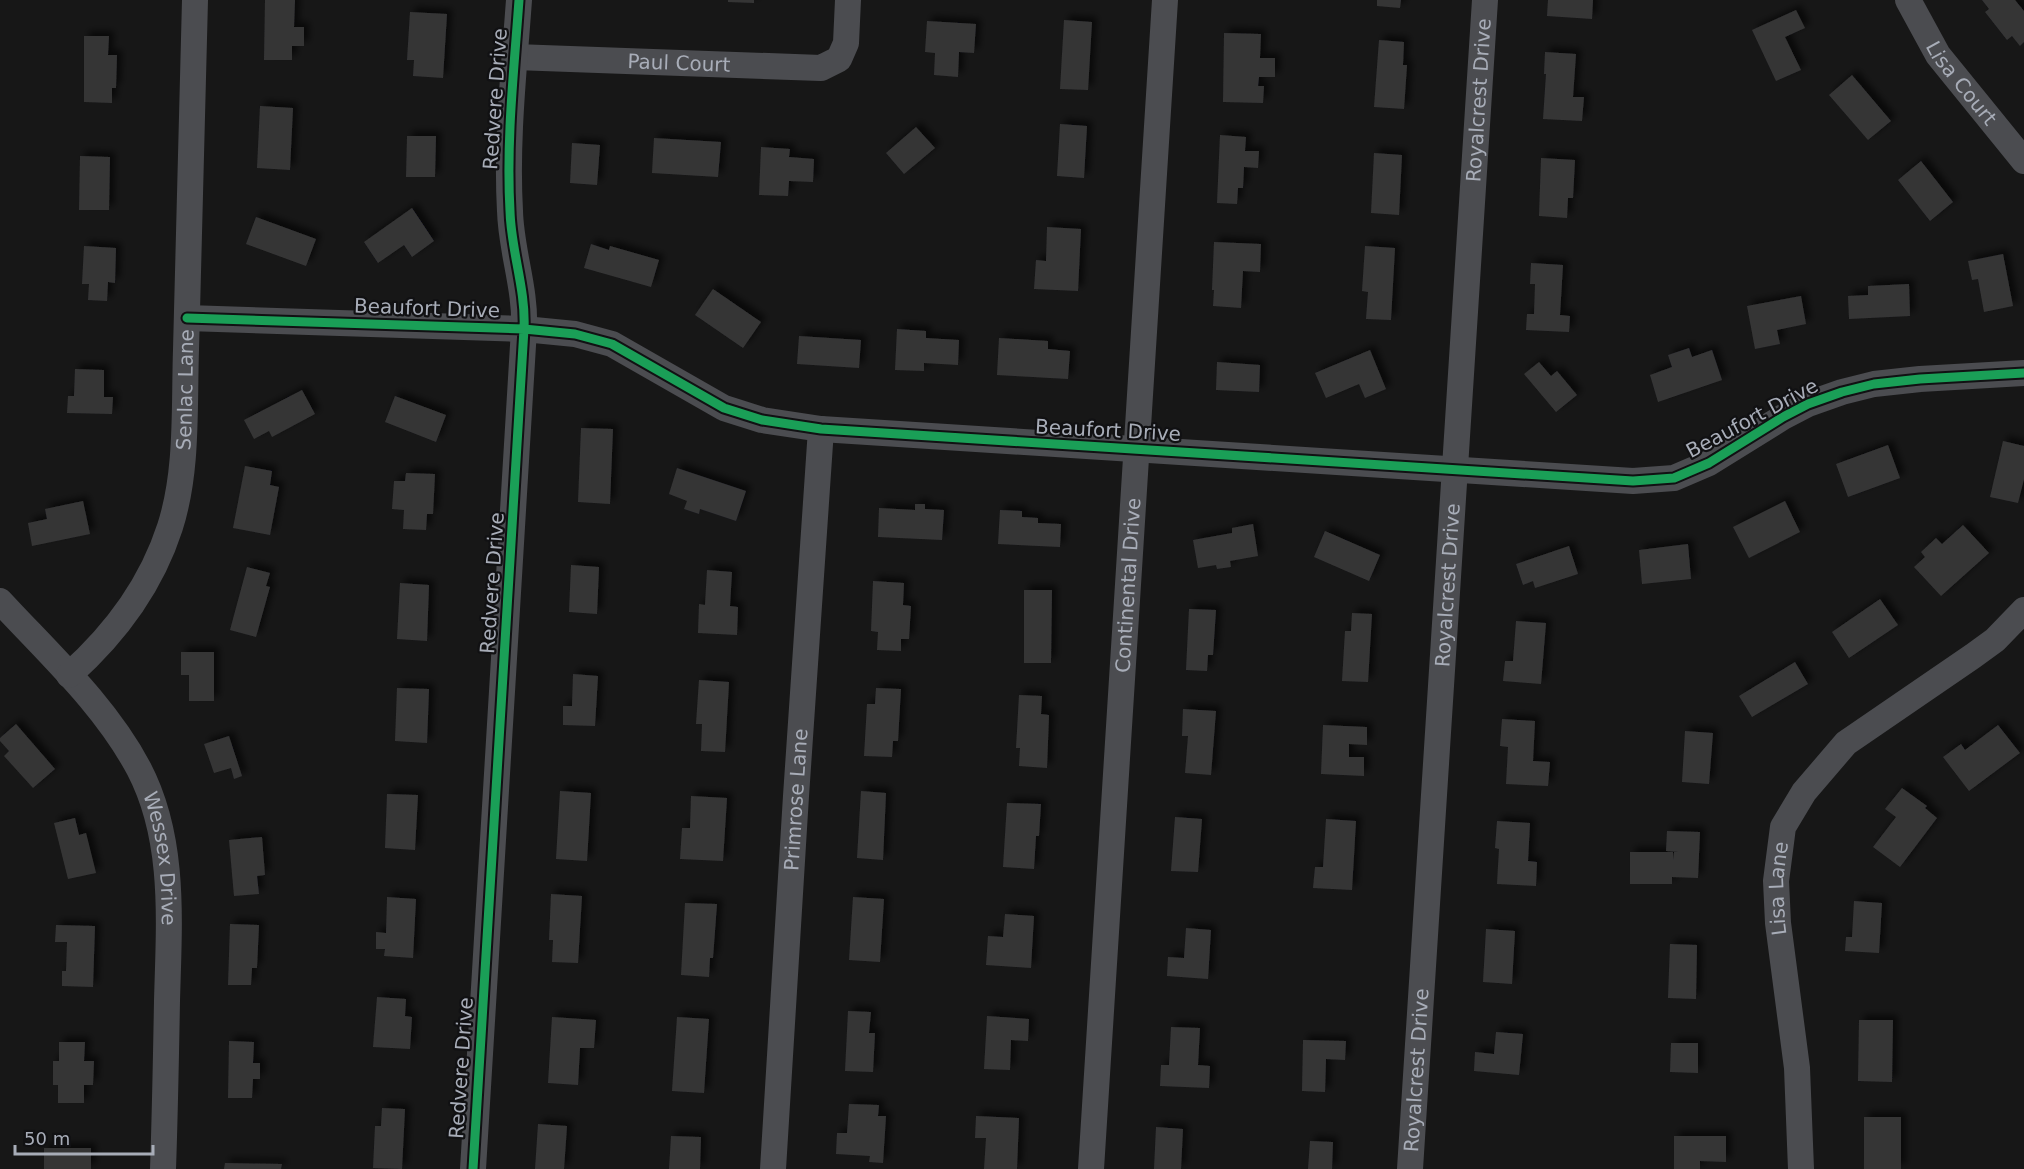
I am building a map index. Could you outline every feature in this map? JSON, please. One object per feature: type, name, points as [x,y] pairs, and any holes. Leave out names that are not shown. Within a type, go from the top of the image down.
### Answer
[{"type":"street","name":"Senlac Lane","points":[[69,675],[96,651],[127,614],[155,567],[171,525],[179,483],[187,318],[195,0]]},
{"type":"street","name":"Redvere Drive","points":[[473,1169],[525,307],[510,227],[508,180],[519,0]]},
{"type":"street","name":"Paul Court","points":[[515,57],[821,68],[839,59],[846,43],[848,0]]},
{"type":"street","name":"Continental Drive","points":[[1091,1169],[1165,0]]},
{"type":"street","name":"Royalcrest Drive","points":[[1410,1169],[1485,0]]},
{"type":"street","name":"Lisa Court","points":[[1908,0],[1938,55],[2024,160]]},
{"type":"street","name":"Beaufort Drive","points":[[187,318],[524,329],[575,334],[612,344],[724,408],[762,420],[821,429],[1455,469],[1592,480],[1633,481],[1674,478],[1709,463],[1808,404],[1874,384],[2024,373]]},
{"type":"street","name":"Primrose Lane","points":[[773,1169],[796,784],[821,429]]},
{"type":"street","name":"Wessex Drive","points":[[0,601],[109,721],[139,770],[159,819],[167,870],[168,947],[163,1169]]},
{"type":"street","name":"Lisa Lane","points":[[1801,1169],[1797,1068],[1779,933],[1776,881],[1784,827],[1804,792],[1846,743],[1973,657],[1995,640],[2024,610]]},
{"type":"building","points":[[265,0],[295,0],[294,27],[304,27],[304,46],[292,46],[292,60],[264,60]]},
{"type":"building","points":[[728,0],[754,0],[754,3],[728,2]]},
{"type":"building","points":[[1377,0],[1401,0],[1400,8],[1377,6]]},
{"type":"building","points":[[1548,0],[1593,0],[1592,19],[1547,16]]},
{"type":"building","points":[[1982,0],[2015,0],[2024,11],[2024,42],[2020,46],[2012,36],[2007,40],[1985,12],[1989,9]]},
{"type":"building","points":[[1796,10],[1805,28],[1785,37],[1801,70],[1776,81],[1752,30]]},
{"type":"building","points":[[410,12],[447,14],[443,78],[413,76],[414,60],[407,60]]},
{"type":"building","points":[[1064,20],[1092,22],[1088,90],[1060,89]]},
{"type":"building","points":[[927,21],[976,24],[974,53],[959,52],[958,77],[934,75],[935,53],[925,52]]},
{"type":"building","points":[[1224,33],[1261,34],[1260,58],[1275,58],[1275,77],[1259,77],[1258,86],[1264,86],[1263,103],[1223,102]]},
{"type":"building","points":[[84,36],[109,36],[108,55],[117,55],[116,88],[112,88],[112,103],[84,102]]},
{"type":"building","points":[[1379,40],[1404,42],[1403,65],[1407,65],[1404,109],[1374,107]]},
{"type":"building","points":[[1545,52],[1576,54],[1573,97],[1584,97],[1582,121],[1543,119]]},
{"type":"building","points":[[1852,75],[1891,121],[1868,140],[1829,95]]},
{"type":"building","points":[[260,106],[293,108],[290,170],[257,168]]},
{"type":"building","points":[[1060,124],[1087,126],[1084,178],[1057,176]]},
{"type":"building","points":[[916,127],[935,148],[904,174],[886,153]]},
{"type":"building","points":[[1220,135],[1246,137],[1245,151],[1259,151],[1258,168],[1244,167],[1243,188],[1238,188],[1237,204],[1217,203]]},
{"type":"building","points":[[407,136],[436,136],[435,177],[406,177]]},
{"type":"building","points":[[654,138],[721,142],[718,177],[652,173]]},
{"type":"building","points":[[572,143],[600,145],[597,185],[570,183]]},
{"type":"building","points":[[761,147],[790,149],[789,157],[814,159],[813,182],[789,181],[788,196],[759,195]]},
{"type":"building","points":[[1374,153],[1402,155],[1399,215],[1371,213]]},
{"type":"building","points":[[80,156],[110,157],[109,210],[79,210]]},
{"type":"building","points":[[1541,158],[1575,160],[1573,198],[1568,198],[1567,218],[1539,216]]},
{"type":"building","points":[[1921,161],[1953,202],[1930,221],[1898,180]]},
{"type":"building","points":[[412,208],[434,241],[412,257],[404,245],[378,263],[364,242]]},
{"type":"building","points":[[256,217],[316,239],[306,266],[246,244]]},
{"type":"building","points":[[1047,227],[1081,229],[1078,291],[1034,289],[1036,260],[1046,261]]},
{"type":"building","points":[[1214,242],[1261,244],[1260,272],[1243,271],[1241,308],[1213,306]]},
{"type":"building","points":[[591,244],[609,250],[610,246],[659,260],[651,287],[584,268]]},
{"type":"building","points":[[84,246],[116,248],[115,283],[108,282],[107,301],[88,300],[89,284],[82,284]]},
{"type":"building","points":[[1365,246],[1395,248],[1391,320],[1366,319],[1368,292],[1362,291]]},
{"type":"building","points":[[2003,254],[2013,306],[1984,312],[1978,279],[1972,280],[1968,261]]},
{"type":"building","points":[[1531,263],[1563,265],[1560,315],[1570,316],[1569,332],[1526,330],[1527,314],[1534,314],[1535,284],[1530,284]]},
{"type":"building","points":[[1909,284],[1910,316],[1849,319],[1848,296],[1868,295],[1868,286]]},
{"type":"building","points":[[713,289],[761,322],[743,348],[695,315]]},
{"type":"building","points":[[1801,296],[1806,324],[1777,330],[1780,344],[1755,349],[1747,306]]},
{"type":"building","points":[[897,329],[926,331],[926,338],[959,340],[958,365],[924,363],[924,371],[895,370]]},
{"type":"building","points":[[799,336],[861,340],[859,368],[797,364]]},
{"type":"building","points":[[999,338],[1048,341],[1048,349],[1070,351],[1068,379],[997,375]]},
{"type":"building","points":[[1689,348],[1692,357],[1712,350],[1722,380],[1658,402],[1650,375],[1672,367],[1668,355]]},
{"type":"building","points":[[1370,350],[1386,389],[1365,398],[1359,384],[1326,398],[1315,373]]},
{"type":"building","points":[[1217,362],[1260,365],[1259,392],[1216,390]]},
{"type":"building","points":[[1539,362],[1551,376],[1557,371],[1577,395],[1556,412],[1524,374]]},
{"type":"building","points":[[75,369],[104,370],[104,397],[113,397],[112,414],[67,413],[68,396],[74,396]]},
{"type":"building","points":[[302,390],[315,414],[272,437],[269,431],[254,439],[244,420]]},
{"type":"building","points":[[395,396],[446,415],[436,442],[385,422]]},
{"type":"building","points":[[581,428],[613,429],[610,504],[578,502]]},
{"type":"building","points":[[2003,441],[2024,446],[2024,479],[2018,503],[1990,497]]},
{"type":"building","points":[[1888,445],[1900,478],[1848,497],[1836,464]]},
{"type":"building","points":[[245,466],[272,471],[270,485],[279,487],[270,535],[233,528]]},
{"type":"building","points":[[677,468],[746,491],[736,521],[700,509],[699,514],[684,509],[687,501],[669,494]]},
{"type":"building","points":[[406,473],[435,474],[433,514],[427,514],[426,530],[403,529],[404,510],[392,509],[394,481],[405,481]]},
{"type":"building","points":[[83,501],[90,534],[32,546],[28,523],[47,519],[45,509]]},
{"type":"building","points":[[1785,501],[1800,532],[1749,558],[1733,527]]},
{"type":"building","points":[[915,504],[925,504],[925,509],[944,510],[942,540],[878,537],[879,508],[915,510]]},
{"type":"building","points":[[1000,510],[1022,511],[1022,517],[1038,518],[1038,523],[1061,524],[1060,547],[998,544]]},
{"type":"building","points":[[1253,524],[1258,556],[1230,561],[1231,567],[1217,569],[1216,565],[1198,568],[1193,540],[1232,533],[1232,528]]},
{"type":"building","points":[[1963,525],[1989,553],[1941,596],[1914,567],[1925,557],[1921,552],[1936,538],[1942,544]]},
{"type":"building","points":[[1325,531],[1380,555],[1369,581],[1314,557]]},
{"type":"building","points":[[1688,544],[1691,579],[1642,584],[1639,550]]},
{"type":"building","points":[[1569,546],[1578,574],[1535,588],[1533,581],[1523,585],[1516,564]]},
{"type":"building","points":[[571,565],[599,567],[597,614],[569,612]]},
{"type":"building","points":[[247,567],[270,573],[266,586],[270,587],[256,637],[230,630]]},
{"type":"building","points":[[707,570],[732,572],[730,606],[738,607],[737,635],[698,633],[699,604],[705,605]]},
{"type":"building","points":[[873,581],[904,583],[903,605],[911,606],[909,639],[901,639],[901,651],[877,650],[878,632],[871,631]]},
{"type":"building","points":[[400,583],[429,585],[427,641],[397,639]]},
{"type":"building","points":[[1024,590],[1052,590],[1051,663],[1024,663]]},
{"type":"building","points":[[1880,599],[1898,625],[1849,658],[1832,632]]},
{"type":"building","points":[[1189,609],[1216,610],[1213,655],[1208,655],[1207,671],[1186,670]]},
{"type":"building","points":[[1352,613],[1372,614],[1368,682],[1342,681],[1345,631],[1351,631]]},
{"type":"building","points":[[1516,621],[1546,623],[1541,684],[1503,681],[1505,661],[1513,661]]},
{"type":"building","points":[[181,652],[214,652],[214,701],[189,701],[189,675],[181,675]]},
{"type":"building","points":[[1795,662],[1808,684],[1752,717],[1739,696]]},
{"type":"building","points":[[573,674],[598,676],[595,726],[563,725],[563,706],[572,706]]},
{"type":"building","points":[[699,680],[729,682],[725,752],[701,751],[702,724],[696,724]]},
{"type":"building","points":[[397,688],[429,689],[427,743],[395,741]]},
{"type":"building","points":[[876,688],[901,689],[898,741],[893,741],[892,757],[864,756],[867,704],[875,704]]},
{"type":"building","points":[[1019,695],[1042,696],[1041,714],[1049,715],[1047,768],[1019,766],[1020,748],[1016,748]]},
{"type":"building","points":[[1183,709],[1216,711],[1211,775],[1185,773],[1188,736],[1182,736]]},
{"type":"building","points":[[1502,719],[1535,721],[1533,761],[1550,762],[1548,786],[1506,784],[1508,747],[1500,746]]},
{"type":"building","points":[[16,724],[55,769],[33,788],[4,756],[9,751],[0,741],[0,738]]},
{"type":"building","points":[[1323,725],[1367,727],[1367,745],[1349,744],[1349,757],[1364,757],[1364,776],[1321,774]]},
{"type":"building","points":[[1998,725],[2020,753],[1969,791],[1943,757],[1961,744],[1965,750]]},
{"type":"building","points":[[1685,731],[1713,733],[1709,784],[1682,782]]},
{"type":"building","points":[[229,736],[242,776],[234,779],[231,768],[214,773],[204,744]]},
{"type":"building","points":[[1902,788],[1927,806],[1925,808],[1937,818],[1900,867],[1873,847],[1896,817],[1885,809]]},
{"type":"building","points":[[560,791],[591,793],[587,861],[556,859]]},
{"type":"building","points":[[861,791],[886,793],[883,860],[857,858]]},
{"type":"building","points":[[387,794],[418,795],[415,850],[385,848]]},
{"type":"building","points":[[691,796],[727,798],[723,861],[680,859],[682,828],[690,828]]},
{"type":"building","points":[[1007,803],[1041,804],[1034,869],[1003,867]]},
{"type":"building","points":[[1175,817],[1202,819],[1198,872],[1171,871]]},
{"type":"building","points":[[75,818],[79,835],[86,833],[96,873],[68,879],[54,823]]},
{"type":"building","points":[[1326,819],[1356,821],[1352,890],[1313,888],[1315,867],[1323,867]]},
{"type":"building","points":[[1497,821],[1530,823],[1528,861],[1537,862],[1536,886],[1497,884],[1499,849],[1495,848]]},
{"type":"building","points":[[1667,831],[1700,832],[1698,878],[1672,877],[1672,884],[1630,884],[1630,852],[1673,852],[1673,860],[1674,852],[1679,852],[1666,851]]},
{"type":"building","points":[[262,837],[265,875],[257,876],[259,894],[234,896],[229,840]]},
{"type":"building","points":[[551,894],[582,896],[578,963],[552,962],[553,940],[549,940]]},
{"type":"building","points":[[387,897],[416,899],[413,958],[384,956],[385,949],[376,949],[376,932],[386,933]]},
{"type":"building","points":[[853,897],[884,899],[880,962],[849,960]]},
{"type":"building","points":[[1854,901],[1882,903],[1879,953],[1845,951],[1846,937],[1852,937]]},
{"type":"building","points":[[685,903],[717,904],[713,958],[710,958],[709,977],[681,975]]},
{"type":"building","points":[[1005,914],[1034,916],[1031,968],[986,965],[988,936],[1003,937]]},
{"type":"building","points":[[230,924],[259,925],[257,968],[252,968],[251,985],[228,985]]},
{"type":"building","points":[[56,925],[95,926],[93,987],[62,986],[62,971],[66,971],[67,942],[55,942]]},
{"type":"building","points":[[1186,928],[1211,930],[1208,979],[1167,976],[1168,957],[1184,958]]},
{"type":"building","points":[[1486,929],[1515,931],[1512,984],[1483,982]]},
{"type":"building","points":[[1670,944],[1697,945],[1696,999],[1668,998]]},
{"type":"building","points":[[377,997],[406,999],[405,1016],[412,1017],[410,1049],[373,1047]]},
{"type":"building","points":[[848,1011],[871,1012],[869,1033],[875,1033],[873,1072],[845,1071]]},
{"type":"building","points":[[987,1016],[1029,1019],[1028,1041],[1011,1040],[1010,1070],[984,1069]]},
{"type":"building","points":[[552,1017],[596,1020],[594,1048],[580,1048],[578,1085],[548,1083]]},
{"type":"building","points":[[677,1017],[709,1019],[704,1093],[672,1091]]},
{"type":"building","points":[[1859,1020],[1893,1020],[1892,1082],[1858,1081]]},
{"type":"building","points":[[1171,1027],[1200,1028],[1198,1065],[1210,1066],[1209,1088],[1160,1086],[1161,1065],[1169,1065]]},
{"type":"building","points":[[1496,1032],[1523,1034],[1519,1075],[1474,1071],[1475,1052],[1494,1054]]},
{"type":"building","points":[[1303,1040],[1346,1041],[1345,1060],[1326,1059],[1325,1092],[1302,1091]]},
{"type":"building","points":[[229,1041],[254,1042],[253,1063],[260,1063],[260,1079],[253,1079],[252,1098],[228,1098]]},
{"type":"building","points":[[59,1042],[85,1042],[84,1061],[94,1061],[93,1085],[84,1085],[84,1103],[58,1103],[58,1085],[53,1085],[53,1061],[59,1061]]},
{"type":"building","points":[[1671,1043],[1698,1043],[1698,1073],[1670,1072]]},
{"type":"building","points":[[849,1104],[879,1105],[878,1116],[886,1116],[883,1163],[869,1162],[870,1156],[836,1154],[837,1133],[847,1133]]},
{"type":"building","points":[[382,1108],[405,1109],[402,1169],[373,1168],[375,1126],[381,1126]]},
{"type":"building","points":[[976,1116],[1019,1118],[1017,1169],[984,1169],[986,1138],[975,1138]]},
{"type":"building","points":[[1864,1117],[1901,1117],[1901,1169],[1864,1169]]},
{"type":"building","points":[[538,1124],[567,1126],[564,1169],[535,1169]]},
{"type":"building","points":[[1156,1127],[1183,1129],[1181,1169],[1154,1169]]},
{"type":"building","points":[[671,1136],[701,1137],[700,1169],[669,1169]]},
{"type":"building","points":[[1674,1136],[1726,1136],[1726,1162],[1700,1161],[1700,1169],[1674,1169]]},
{"type":"building","points":[[1310,1141],[1333,1142],[1332,1169],[1308,1169]]},
{"type":"building","points":[[44,1148],[91,1148],[91,1169],[44,1169]]},
{"type":"building","points":[[225,1163],[282,1164],[281,1169],[224,1169]]},
{"type":"cycle path","points":[[473,1169],[524,329],[523,299],[511,226],[509,185],[511,106],[519,0]]},
{"type":"cycle path","points":[[187,318],[524,329],[575,334],[612,344],[724,408],[762,420],[821,429],[1633,481],[1674,478],[1709,463],[1808,404],[1842,392],[1874,384],[1920,379],[2024,373]]}]
